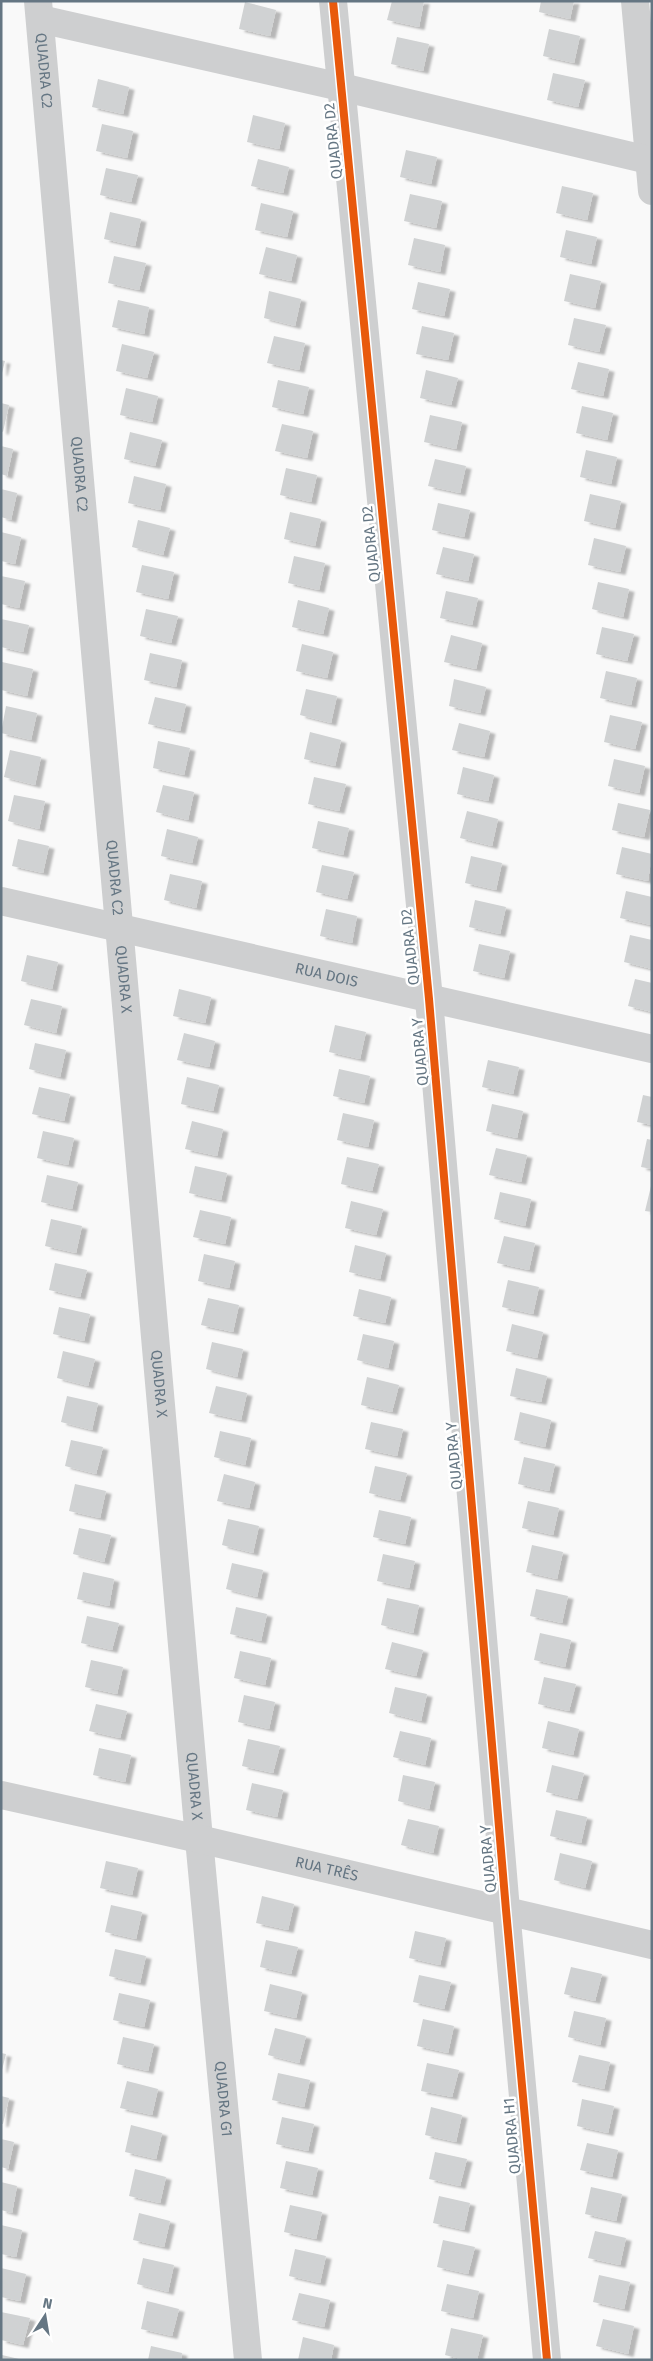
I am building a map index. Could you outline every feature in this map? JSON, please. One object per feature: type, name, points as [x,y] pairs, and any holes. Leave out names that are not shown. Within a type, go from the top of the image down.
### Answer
[{"type":"street","name":"QUADRA D2","points":[[333,1],[429,999]]},
{"type":"street","points":[[635,1],[652,191]]},
{"type":"street","points":[[39,10],[341,87],[650,161]]},
{"type":"street","name":"QUADRA C2","points":[[39,10],[120,928]]},
{"type":"street","name":"RUA DOIS","points":[[1,901],[652,1049]]},
{"type":"street","name":"QUADRA X","points":[[120,928],[199,1839]]},
{"type":"street","name":"QUADRA Y","points":[[429,999],[506,1910]]},
{"type":"street","name":"RUA TRÊS","points":[[1,1795],[199,1839],[652,1945]]},
{"type":"street","name":"QUADRA G1","points":[[199,1839],[248,2360]]},
{"type":"street","name":"QUADRA H1","points":[[506,1910],[546,2360]]},
{"type":"building","points":[[392,1],[424,1],[419,27],[387,20]]},
{"type":"building","points":[[541,1],[574,1],[570,19],[539,12]]},
{"type":"building","points":[[245,2],[276,10],[270,36],[239,29]]},
{"type":"building","points":[[549,29],[580,36],[574,63],[543,56]]},
{"type":"building","points":[[397,37],[429,44],[423,71],[391,64]]},
{"type":"building","points":[[553,73],[585,80],[578,107],[547,100]]},
{"type":"building","points":[[98,79],[129,87],[123,114],[92,107]]},
{"type":"building","points":[[253,115],[285,123],[279,149],[247,142]]},
{"type":"building","points":[[102,124],[133,131],[127,158],[96,151]]},
{"type":"building","points":[[406,150],[437,157],[431,184],[400,177]]},
{"type":"building","points":[[258,159],[289,167],[283,193],[251,186]]},
{"type":"building","points":[[106,168],[138,175],[131,202],[100,195]]},
{"type":"building","points":[[562,186],[593,193],[587,220],[556,213]]},
{"type":"building","points":[[410,194],[442,201],[436,228],[404,221]]},
{"type":"building","points":[[261,203],[293,211],[287,237],[255,230]]},
{"type":"building","points":[[110,212],[141,219],[135,246],[104,239]]},
{"type":"building","points":[[566,230],[597,237],[591,264],[560,257]]},
{"type":"building","points":[[414,238],[445,245],[440,272],[408,265]]},
{"type":"building","points":[[266,247],[297,255],[291,281],[259,274]]},
{"type":"building","points":[[114,256],[146,263],[139,290],[108,283]]},
{"type":"building","points":[[570,274],[601,281],[595,308],[564,301]]},
{"type":"building","points":[[418,282],[450,289],[444,316],[412,309]]},
{"type":"building","points":[[269,291],[301,299],[295,326],[264,318]]},
{"type":"building","points":[[118,300],[149,307],[144,334],[112,327]]},
{"type":"building","points":[[574,318],[606,325],[599,352],[568,345]]},
{"type":"building","points":[[422,326],[454,333],[448,360],[416,354]]},
{"type":"building","points":[[274,336],[305,343],[299,370],[267,363]]},
{"type":"building","points":[[122,344],[154,352],[147,378],[116,371]]},
{"type":"building","points":[[1,360],[5,361],[2,373],[1,373]]},
{"type":"building","points":[[578,362],[609,369],[603,396],[571,389]]},
{"type":"building","points":[[426,370],[458,378],[451,405],[420,398]]},
{"type":"building","points":[[278,380],[309,387],[303,414],[272,407]]},
{"type":"building","points":[[126,388],[158,396],[152,422],[120,415]]},
{"type":"building","points":[[1,403],[9,405],[3,432],[1,431]]},
{"type":"building","points":[[582,406],[613,413],[607,440],[576,433]]},
{"type":"building","points":[[430,415],[462,422],[456,449],[424,442]]},
{"type":"building","points":[[282,424],[313,431],[307,458],[275,451]]},
{"type":"building","points":[[130,432],[162,440],[155,466],[124,459]]},
{"type":"building","points":[[1,446],[13,449],[7,476],[1,474]]},
{"type":"building","points":[[586,450],[617,457],[611,484],[580,477]]},
{"type":"building","points":[[435,459],[466,466],[460,493],[428,486]]},
{"type":"building","points":[[286,468],[317,475],[311,502],[280,495]]},
{"type":"building","points":[[134,476],[166,484],[160,510],[128,503]]},
{"type":"building","points":[[1,489],[17,493],[11,520],[1,517]]},
{"type":"building","points":[[590,494],[621,501],[615,528],[584,521]]},
{"type":"building","points":[[438,503],[470,510],[464,537],[432,530]]},
{"type":"building","points":[[290,512],[321,519],[315,546],[284,539]]},
{"type":"building","points":[[138,520],[170,528],[163,555],[132,547]]},
{"type":"building","points":[[1,532],[21,537],[15,564],[1,561]]},
{"type":"building","points":[[594,538],[626,546],[620,572],[588,565]]},
{"type":"building","points":[[443,547],[474,554],[468,581],[436,574]]},
{"type":"building","points":[[294,556],[325,563],[319,590],[288,583]]},
{"type":"building","points":[[142,565],[174,572],[168,599],[136,592]]},
{"type":"building","points":[[1,576],[25,581],[19,608],[1,604]]},
{"type":"building","points":[[598,582],[629,589],[623,617],[592,609]]},
{"type":"building","points":[[446,591],[478,598],[472,625],[440,618]]},
{"type":"building","points":[[298,600],[329,608],[323,634],[292,627]]},
{"type":"building","points":[[146,609],[178,616],[171,643],[140,636]]},
{"type":"building","points":[[1,619],[29,625],[23,652],[1,647]]},
{"type":"building","points":[[602,627],[634,634],[627,661],[596,654]]},
{"type":"building","points":[[451,635],[482,643],[476,669],[444,662]]},
{"type":"building","points":[[302,644],[333,652],[327,678],[296,671]]},
{"type":"building","points":[[150,653],[182,660],[176,687],[144,680]]},
{"type":"building","points":[[2,662],[33,669],[27,696],[1,690]]},
{"type":"building","points":[[606,671],[637,678],[631,705],[600,698]]},
{"type":"building","points":[[454,679],[486,687],[480,713],[449,706]]},
{"type":"building","points":[[306,689],[337,696],[331,723],[300,715]]},
{"type":"building","points":[[155,697],[186,704],[180,731],[148,724]]},
{"type":"building","points":[[6,706],[37,713],[31,740],[1,733]]},
{"type":"building","points":[[610,715],[642,722],[635,749],[604,742]]},
{"type":"building","points":[[459,723],[490,731],[484,757],[452,750]]},
{"type":"building","points":[[310,732],[341,740],[335,766],[304,759]]},
{"type":"building","points":[[158,741],[190,748],[184,775],[153,768]]},
{"type":"building","points":[[10,750],[41,757],[35,785],[4,777]]},
{"type":"building","points":[[614,759],[645,766],[639,793],[608,786]]},
{"type":"building","points":[[463,767],[494,775],[488,801],[457,794]]},
{"type":"building","points":[[314,777],[346,784],[339,811],[308,804]]},
{"type":"building","points":[[163,785],[194,792],[188,820],[156,812]]},
{"type":"building","points":[[14,795],[45,801],[39,829],[8,821]]},
{"type":"building","points":[[618,803],[650,810],[644,837],[612,830]]},
{"type":"building","points":[[467,811],[498,819],[492,846],[460,838]]},
{"type":"building","points":[[318,821],[349,828],[343,855],[312,848]]},
{"type":"building","points":[[167,829],[198,837],[192,863],[161,856]]},
{"type":"building","points":[[18,839],[49,846],[43,873],[12,866]]},
{"type":"building","points":[[622,847],[652,854],[648,881],[616,874]]},
{"type":"building","points":[[471,856],[502,863],[496,890],[465,883]]},
{"type":"building","points":[[322,865],[354,872],[347,899],[316,892]]},
{"type":"building","points":[[170,874],[202,881],[196,908],[164,900]]},
{"type":"building","points":[[626,891],[652,897],[651,925],[620,918]]},
{"type":"building","points":[[475,900],[506,907],[500,934],[469,927]]},
{"type":"building","points":[[326,909],[357,916],[352,943],[320,936]]},
{"type":"building","points":[[630,935],[652,940],[652,969],[624,962]]},
{"type":"building","points":[[479,944],[510,951],[504,978],[473,971]]},
{"type":"building","points":[[27,955],[58,962],[52,989],[21,981]]},
{"type":"building","points":[[635,979],[652,983],[652,1012],[628,1006]]},
{"type":"building","points":[[179,989],[211,997],[205,1023],[173,1016]]},
{"type":"building","points":[[31,999],[62,1006],[56,1033],[24,1025]]},
{"type":"building","points":[[335,1025],[366,1032],[360,1059],[329,1052]]},
{"type":"building","points":[[184,1033],[215,1041],[209,1067],[177,1060]]},
{"type":"building","points":[[35,1043],[66,1050],[60,1077],[29,1069]]},
{"type":"building","points":[[488,1060],[519,1067],[513,1094],[482,1087]]},
{"type":"building","points":[[339,1069],[370,1076],[364,1103],[333,1096]]},
{"type":"building","points":[[187,1077],[219,1085],[213,1111],[181,1104]]},
{"type":"building","points":[[39,1087],[70,1094],[64,1121],[32,1114]]},
{"type":"building","points":[[643,1095],[652,1097],[652,1125],[637,1122]]},
{"type":"building","points":[[492,1104],[523,1111],[517,1138],[486,1131]]},
{"type":"building","points":[[343,1113],[374,1120],[368,1147],[337,1140]]},
{"type":"building","points":[[192,1121],[223,1129],[217,1156],[185,1149]]},
{"type":"building","points":[[43,1131],[74,1138],[68,1165],[37,1158]]},
{"type":"building","points":[[647,1139],[652,1140],[652,1169],[641,1167]]},
{"type":"building","points":[[496,1148],[527,1155],[521,1182],[489,1175]]},
{"type":"building","points":[[347,1157],[379,1164],[372,1191],[341,1184]]},
{"type":"building","points":[[195,1166],[227,1173],[221,1200],[189,1193]]},
{"type":"building","points":[[47,1175],[78,1182],[72,1209],[41,1202]]},
{"type":"building","points":[[652,1186],[652,1212],[645,1211]]},
{"type":"building","points":[[500,1192],[531,1199],[525,1226],[494,1219]]},
{"type":"building","points":[[351,1201],[383,1209],[376,1235],[345,1228]]},
{"type":"building","points":[[200,1210],[231,1217],[225,1244],[193,1237]]},
{"type":"building","points":[[51,1219],[82,1226],[76,1253],[45,1246]]},
{"type":"building","points":[[504,1236],[535,1243],[529,1270],[497,1263]]},
{"type":"building","points":[[355,1245],[386,1253],[380,1279],[349,1272]]},
{"type":"building","points":[[204,1254],[235,1261],[229,1288],[198,1281]]},
{"type":"building","points":[[55,1263],[87,1270],[80,1297],[49,1290]]},
{"type":"building","points":[[508,1280],[539,1287],[533,1314],[502,1307]]},
{"type":"building","points":[[359,1289],[391,1297],[385,1323],[353,1316]]},
{"type":"building","points":[[208,1298],[239,1305],[233,1332],[201,1325]]},
{"type":"building","points":[[59,1307],[90,1314],[84,1341],[53,1334]]},
{"type":"building","points":[[512,1324],[543,1332],[537,1358],[506,1351]]},
{"type":"building","points":[[363,1334],[394,1341],[388,1368],[357,1360]]},
{"type":"building","points":[[212,1342],[243,1349],[237,1377],[206,1369]]},
{"type":"building","points":[[63,1351],[95,1359],[88,1386],[57,1378]]},
{"type":"building","points":[[516,1368],[547,1376],[541,1402],[510,1396]]},
{"type":"building","points":[[367,1377],[399,1385],[392,1412],[361,1405]]},
{"type":"building","points":[[216,1386],[247,1393],[241,1420],[209,1413]]},
{"type":"building","points":[[67,1396],[98,1403],[92,1430],[61,1422]]},
{"type":"building","points":[[520,1412],[551,1420],[545,1447],[514,1440]]},
{"type":"building","points":[[371,1422],[403,1429],[397,1456],[365,1449]]},
{"type":"building","points":[[220,1431],[251,1438],[245,1465],[214,1457]]},
{"type":"building","points":[[71,1440],[103,1447],[96,1474],[65,1466]]},
{"type":"building","points":[[524,1457],[555,1464],[549,1491],[518,1484]]},
{"type":"building","points":[[375,1466],[407,1473],[400,1500],[369,1493]]},
{"type":"building","points":[[224,1474],[255,1482],[249,1508],[217,1501]]},
{"type":"building","points":[[75,1484],[106,1491],[100,1518],[69,1511]]},
{"type":"building","points":[[528,1501],[559,1508],[553,1535],[522,1528]]},
{"type":"building","points":[[379,1510],[411,1517],[405,1544],[373,1537]]},
{"type":"building","points":[[228,1519],[259,1526],[253,1553],[222,1545]]},
{"type":"building","points":[[79,1528],[111,1535],[104,1562],[73,1554]]},
{"type":"building","points":[[532,1545],[563,1552],[557,1579],[526,1572]]},
{"type":"building","points":[[383,1554],[415,1561],[409,1588],[377,1581]]},
{"type":"building","points":[[232,1563],[263,1570],[257,1597],[226,1589]]},
{"type":"building","points":[[83,1572],[114,1579],[109,1606],[77,1599]]},
{"type":"building","points":[[536,1589],[568,1596],[562,1623],[530,1616]]},
{"type":"building","points":[[387,1598],[419,1605],[413,1633],[381,1625]]},
{"type":"building","points":[[236,1607],[267,1614],[261,1641],[230,1634]]},
{"type":"building","points":[[87,1616],[119,1623],[112,1650],[81,1643]]},
{"type":"building","points":[[540,1633],[571,1640],[565,1667],[534,1660]]},
{"type":"building","points":[[392,1642],[423,1650],[416,1676],[385,1669]]},
{"type":"building","points":[[240,1651],[271,1658],[265,1685],[234,1678]]},
{"type":"building","points":[[91,1660],[123,1667],[117,1694],[85,1687]]},
{"type":"building","points":[[544,1677],[576,1684],[569,1711],[538,1704]]},
{"type":"building","points":[[395,1687],[427,1694],[421,1721],[389,1713]]},
{"type":"building","points":[[244,1695],[275,1702],[269,1729],[238,1722]]},
{"type":"building","points":[[96,1704],[127,1711],[120,1738],[89,1731]]},
{"type":"building","points":[[548,1721],[579,1729],[573,1755],[542,1748]]},
{"type":"building","points":[[400,1731],[431,1738],[425,1765],[393,1757]]},
{"type":"building","points":[[248,1739],[280,1746],[273,1773],[242,1766]]},
{"type":"building","points":[[99,1748],[131,1755],[125,1782],[93,1775]]},
{"type":"building","points":[[552,1765],[584,1773],[577,1799],[546,1792]]},
{"type":"building","points":[[403,1775],[435,1782],[429,1809],[398,1801]]},
{"type":"building","points":[[252,1783],[283,1790],[277,1817],[246,1810]]},
{"type":"building","points":[[556,1810],[587,1817],[581,1843],[550,1836]]},
{"type":"building","points":[[408,1819],[439,1826],[433,1853],[401,1845]]},
{"type":"building","points":[[560,1853],[592,1861],[585,1888],[554,1880]]},
{"type":"building","points":[[106,1861],[138,1868],[132,1895],[100,1888]]},
{"type":"building","points":[[262,1896],[294,1904],[288,1930],[256,1923]]},
{"type":"building","points":[[111,1905],[142,1912],[136,1939],[105,1932]]},
{"type":"building","points":[[415,1931],[446,1938],[440,1965],[409,1958]]},
{"type":"building","points":[[266,1940],[298,1947],[291,1974],[260,1967]]},
{"type":"building","points":[[115,1949],[146,1956],[140,1983],[109,1976]]},
{"type":"building","points":[[571,1967],[602,1974],[595,2001],[564,1994]]},
{"type":"building","points":[[419,1975],[451,1982],[444,2009],[413,2002]]},
{"type":"building","points":[[270,1984],[302,1992],[296,2018],[264,2011]]},
{"type":"building","points":[[119,1993],[150,2000],[144,2027],[113,2020]]},
{"type":"building","points":[[574,2011],[606,2018],[600,2045],[568,2037]]},
{"type":"building","points":[[423,2019],[454,2026],[448,2053],[417,2046]]},
{"type":"building","points":[[275,2028],[306,2036],[299,2063],[268,2055]]},
{"type":"building","points":[[123,2037],[154,2044],[148,2071],[117,2064]]},
{"type":"building","points":[[1,2053],[6,2054],[2,2070],[1,2070]]},
{"type":"building","points":[[579,2055],[610,2062],[604,2089],[572,2082]]},
{"type":"building","points":[[427,2063],[459,2070],[452,2097],[421,2091]]},
{"type":"building","points":[[278,2073],[310,2080],[304,2107],[272,2100]]},
{"type":"building","points":[[127,2081],[158,2089],[152,2115],[120,2108]]},
{"type":"building","points":[[1,2096],[9,2098],[3,2124],[1,2124]]},
{"type":"building","points":[[582,2099],[614,2106],[608,2133],[577,2126]]},
{"type":"building","points":[[431,2107],[462,2115],[456,2142],[425,2135]]},
{"type":"building","points":[[282,2117],[314,2124],[308,2151],[276,2144]]},
{"type":"building","points":[[131,2125],[162,2133],[156,2159],[125,2152]]},
{"type":"building","points":[[1,2139],[14,2142],[8,2169],[1,2167]]},
{"type":"building","points":[[587,2143],[618,2150],[612,2177],[580,2170]]},
{"type":"building","points":[[435,2152],[467,2159],[460,2186],[429,2179]]},
{"type":"building","points":[[286,2161],[318,2168],[312,2195],[280,2188]]},
{"type":"building","points":[[135,2169],[166,2177],[160,2203],[129,2196]]},
{"type":"building","points":[[1,2182],[17,2186],[12,2213],[1,2210]]},
{"type":"building","points":[[591,2187],[622,2194],[616,2221],[585,2214]]},
{"type":"building","points":[[439,2196],[470,2203],[464,2230],[433,2223]]},
{"type":"building","points":[[290,2205],[322,2212],[316,2239],[284,2232]]},
{"type":"building","points":[[139,2213],[170,2221],[164,2247],[133,2240]]},
{"type":"building","points":[[1,2225],[22,2230],[16,2257],[1,2254]]},
{"type":"building","points":[[595,2231],[626,2238],[620,2265],[588,2258]]},
{"type":"building","points":[[443,2240],[475,2247],[468,2274],[437,2267]]},
{"type":"building","points":[[295,2249],[326,2256],[320,2283],[289,2276]]},
{"type":"building","points":[[143,2258],[174,2265],[168,2292],[137,2284]]},
{"type":"building","points":[[1,2268],[26,2274],[20,2301],[1,2297]]},
{"type":"building","points":[[599,2275],[630,2282],[624,2309],[593,2302]]},
{"type":"building","points":[[447,2284],[479,2291],[473,2318],[441,2311]]},
{"type":"building","points":[[299,2293],[330,2300],[324,2327],[292,2320]]},
{"type":"building","points":[[147,2301],[179,2309],[172,2336],[141,2329]]},
{"type":"building","points":[[1,2312],[30,2318],[23,2345],[1,2340]]},
{"type":"building","points":[[603,2319],[634,2326],[628,2354],[596,2346]]},
{"type":"building","points":[[451,2328],[483,2335],[477,2360],[465,2360],[445,2355]]},
{"type":"building","points":[[303,2337],[334,2345],[331,2360],[298,2360]]},
{"type":"building","points":[[151,2346],[182,2353],[181,2360],[148,2360]]},
{"type":"building","points":[[2,2355],[19,2359],[19,2360],[1,2360]]},
{"type":"cycle path","points":[[333,1],[429,999],[506,1910],[547,2360]]}]
